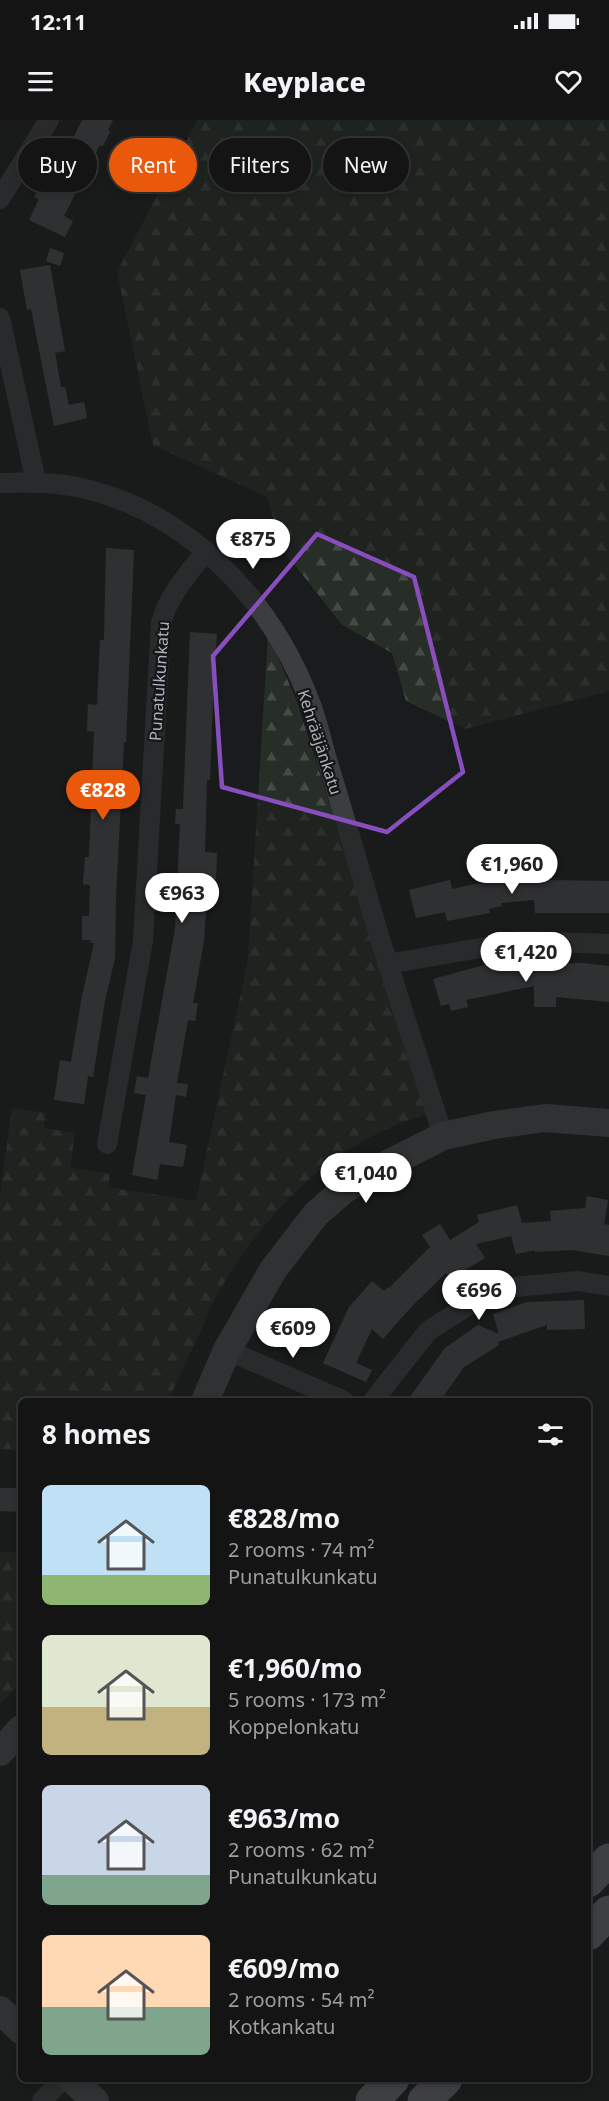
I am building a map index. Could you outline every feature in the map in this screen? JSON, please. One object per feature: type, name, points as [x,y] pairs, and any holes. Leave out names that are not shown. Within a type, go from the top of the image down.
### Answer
[{"type":"highway","points":[[591,1878],[609,1860]]},
{"type":"highway","points":[[591,1931],[609,1912]]},
{"type":"highway","points":[[372,2101],[390,2082]]},
{"type":"highway","points":[[424,2101],[443,2082]]},
{"type":"street","points":[[0,199],[49,120]]},
{"type":"street","points":[[0,318],[36,482]]},
{"type":"street","name":"Kehrääjänkatu","points":[[0,483],[36,482],[76,487],[118,499],[155,515],[206,551],[238,581],[278,634],[310,702],[387,964],[443,1136]]},
{"type":"street","name":"Punatulkunkatu","points":[[107,1144],[143,941],[161,623],[175,590],[206,551]]},
{"type":"street","points":[[387,964],[521,941],[609,944]]},
{"type":"street","points":[[205,1398],[248,1310],[273,1270],[316,1214],[345,1190],[378,1169],[443,1136],[494,1125],[545,1118],[609,1123]]},
{"type":"street","points":[[375,1398],[428,1331],[494,1289],[578,1281],[609,1286]]},
{"type":"street","points":[[228,1350],[337,1398]]},
{"type":"street","points":[[0,1752],[18,1732]]},
{"type":"street","points":[[0,2010],[18,2027]]},
{"type":"street","points":[[42,2101],[60,2082]]},
{"type":"street","points":[[75,2082],[95,2101]]},
{"type":"highlighted area","points":[[317,534],[414,577],[463,772],[387,832],[222,787],[213,656]]},
{"type":"green space","points":[[197,120],[609,120],[609,691],[465,729],[406,701],[392,653],[342,625],[283,550],[267,497],[153,445],[117,272],[159,192],[197,192],[197,138],[188,138]]},
{"type":"green space","points":[[268,634],[297,702],[429,1114],[394,1126],[363,1141],[333,1160],[281,1206],[237,1262],[215,1297],[169,1398],[18,1398],[18,1450],[0,1449],[0,1195],[12,1108],[46,1113],[44,1128],[75,1133],[70,1167],[110,1174],[108,1187],[196,1201],[248,960]]},
{"type":"green space","points":[[0,1552],[18,1552],[18,1686],[0,1704]]},
{"type":"building","points":[[82,120],[113,120],[103,146],[100,145],[97,151],[97,138],[73,138]]},
{"type":"building","points":[[37,192],[76,192],[64,216],[73,221],[65,237],[29,220],[39,199],[34,197]]},
{"type":"building","points":[[50,248],[64,253],[60,266],[46,261]]},
{"type":"building","points":[[50,265],[65,351],[55,353],[61,387],[65,387],[69,405],[84,402],[87,418],[54,426],[31,309],[27,310],[20,270]]},
{"type":"building","points":[[106,548],[134,550],[126,742],[124,742],[116,896],[115,958],[105,1001],[93,1077],[88,1076],[84,1104],[54,1100],[60,1060],[71,1062],[94,943],[90,943],[91,940],[82,940],[82,916],[89,916],[90,885],[83,884],[85,857],[89,857],[94,732],[87,731],[88,704],[97,705],[100,640],[104,640]]},
{"type":"building","points":[[190,632],[217,634],[210,780],[207,780],[205,852],[217,853],[216,879],[208,879],[204,941],[193,1003],[198,1003],[195,1021],[188,1020],[177,1083],[188,1084],[186,1097],[176,1095],[169,1142],[187,1145],[183,1167],[160,1164],[157,1180],[132,1175],[146,1095],[134,1093],[137,1076],[148,1078],[175,929],[180,824],[175,824],[176,809],[183,809]]},
{"type":"building","points":[[526,859],[527,872],[544,871],[545,880],[609,881],[609,913],[535,913],[534,900],[501,903],[502,906],[489,909],[490,913],[447,921],[445,912],[416,918],[409,890],[450,880],[452,889],[503,878],[503,872],[513,871],[512,861]]},
{"type":"building","points":[[506,959],[507,965],[523,962],[524,965],[582,963],[609,966],[609,1002],[556,997],[556,1007],[534,1007],[534,986],[466,1000],[468,1007],[451,1011],[449,1004],[441,1006],[433,979]]},
{"type":"building","points":[[587,1196],[608,1200],[604,1224],[609,1225],[609,1256],[572,1250],[535,1252],[535,1250],[516,1254],[511,1236],[476,1244],[485,1258],[450,1279],[446,1273],[412,1306],[383,1339],[372,1329],[356,1363],[372,1370],[366,1382],[323,1363],[349,1307],[372,1281],[384,1291],[389,1288],[430,1247],[422,1235],[440,1224],[450,1240],[479,1222],[477,1215],[517,1205],[522,1223],[551,1221],[550,1211],[585,1208]]},
{"type":"building","points":[[584,1300],[585,1329],[547,1330],[547,1325],[498,1342],[499,1345],[464,1367],[442,1398],[409,1398],[445,1348],[478,1325],[499,1334],[493,1314],[527,1302]]},
{"type":"building","points":[[0,1488],[18,1488],[18,1512],[0,1511]]}]
